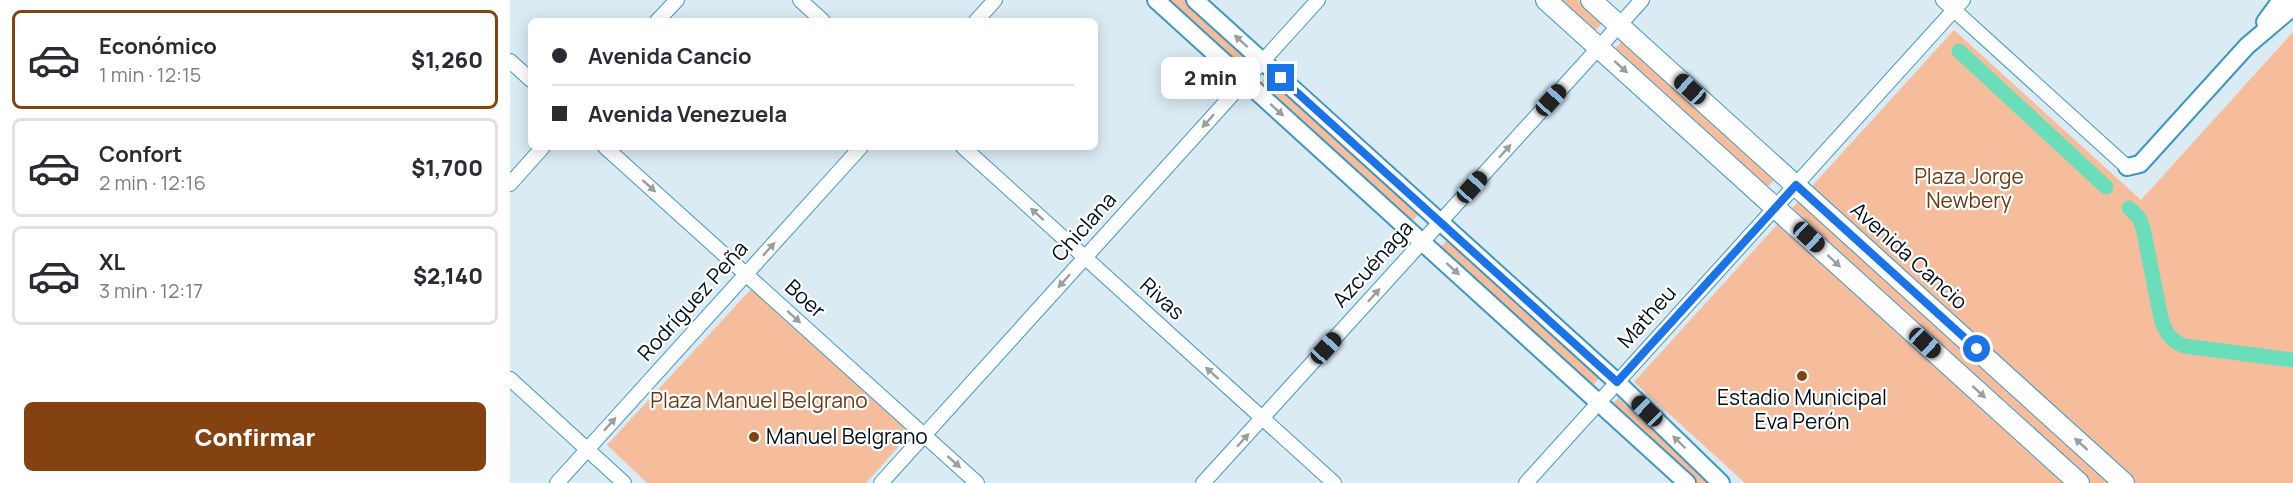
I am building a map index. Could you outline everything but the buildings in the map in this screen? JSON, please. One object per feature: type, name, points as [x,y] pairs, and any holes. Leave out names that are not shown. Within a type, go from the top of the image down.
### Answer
[{"type":"main road","points":[[1546,0],[2079,483]]},
{"type":"main road","name":"Avenida Cancio","points":[[1591,0],[2124,483]]},
{"type":"street","points":[[660,18],[676,0]]},
{"type":"street","points":[[800,0],[820,18]]},
{"type":"street","points":[[979,18],[995,0]]},
{"type":"street","points":[[1156,0],[1687,483]]},
{"type":"street","points":[[1195,0],[1617,382],[1721,483]]},
{"type":"street","name":"Chiclana","points":[[880,483],[1318,0]]},
{"type":"street","name":"Azcuénaga","points":[[1203,483],[1642,0]]},
{"type":"street","points":[[1943,0],[1959,5],[2127,166],[2140,164],[2247,46],[2281,0]]},
{"type":"street","name":"Matheu","points":[[1526,483],[1959,5]]},
{"type":"street","points":[[2247,46],[2293,7]]},
{"type":"street","points":[[510,61],[528,77]]},
{"type":"street","points":[[510,184],[540,150]]},
{"type":"street","name":"Boer","points":[[609,150],[977,483]]},
{"type":"street","name":"Rodríguez Peña","points":[[557,483],[858,150]]},
{"type":"street","name":"Rivas","points":[[966,150],[1334,483]]},
{"type":"street","points":[[510,380],[624,483]]},
{"type":"green space","points":[[1166,0],[1185,0],[1246,54],[1237,64]]},
{"type":"green space","points":[[1559,0],[1578,0],[1603,22],[1594,32]]},
{"type":"green space","name":"Plaza Jorge Newbery","points":[[1954,30],[2141,200],[2293,32],[2293,483],[1745,483],[1634,382]]},
{"type":"green space","points":[[1623,40],[1776,178],[1768,187],[1614,50]]},
{"type":"green space","points":[[1267,76],[1420,213],[1411,222],[1258,85]]},
{"type":"green space","points":[[1448,239],[1601,376],[1592,386],[1439,249]]},
{"type":"green space","name":"Plaza Manuel Belgrano","points":[[754,286],[913,430],[866,483],[647,483],[607,445]]},
{"type":"green space","points":[[1618,398],[1712,483],[1693,483],[1609,408]]},
{"type":"waterway","points":[[1959,51],[2106,187]]},
{"type":"waterway","points":[[2129,208],[2139,218],[2143,228],[2161,318],[2166,331],[2172,338],[2184,346],[2293,360]]},
{"type":"place","name":"Estadio Municipal Eva Perón","points":[[1802,376]]},
{"type":"place","name":"Manuel Belgrano","points":[[754,437]]},
{"type":"route","points":[[1281,78],[1617,382],[1796,185],[1977,349]]}]
